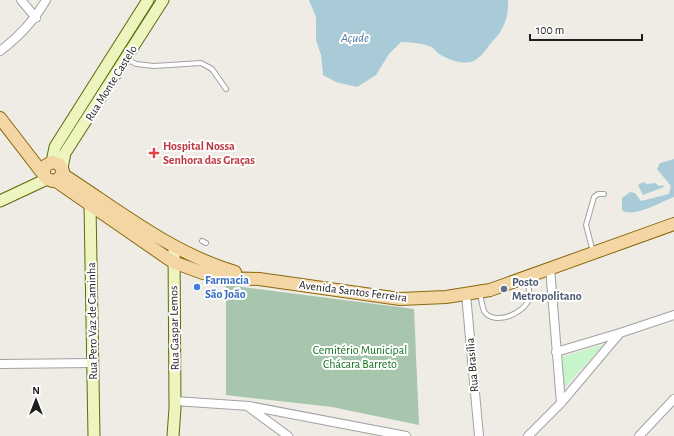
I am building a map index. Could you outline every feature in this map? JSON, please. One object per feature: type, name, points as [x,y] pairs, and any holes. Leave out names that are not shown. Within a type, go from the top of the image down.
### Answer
[{"type":"main road","name":"Avenida Santos Ferreira","points":[[0,118],[16,138],[90,205],[173,262],[203,273],[229,278],[259,279],[400,299],[446,297],[480,292],[674,224]]},
{"type":"main road","name":"Avenida Santos Ferreira","points":[[53,171],[174,248],[215,266],[259,279]]},
{"type":"street","points":[[21,0],[36,18]]},
{"type":"street","points":[[0,51],[22,34],[36,18],[46,0]]},
{"type":"street","name":"Rua Monte Castelo","points":[[53,171],[55,147],[148,0]]},
{"type":"street","name":"Rua Monte Castelo","points":[[53,171],[163,0]]},
{"type":"street","points":[[0,202],[53,171]]},
{"type":"street","name":"Rua Pero Vaz de Caminha","points":[[90,205],[94,436]]},
{"type":"street","name":"Rua Gaspar Lemos","points":[[174,248],[175,404],[177,436]]},
{"type":"street","points":[[550,268],[561,402]]},
{"type":"street","name":"Rua Brasília","points":[[466,294],[479,436]]},
{"type":"street","points":[[556,352],[674,315]]},
{"type":"street","points":[[528,436],[561,402],[620,333]]},
{"type":"street","points":[[0,364],[93,363]]},
{"type":"street","points":[[639,436],[674,399]]},
{"type":"street","points":[[175,404],[248,406],[406,436]]},
{"type":"street","name":"Rua Gaspar Lemos","points":[[173,436],[175,404]]},
{"type":"street","points":[[248,406],[288,436]]},
{"type":"lane","points":[[126,59],[136,64],[154,66],[201,62],[212,69],[226,89]]},
{"type":"lane","points":[[593,253],[586,225],[594,197],[598,194],[604,194]]},
{"type":"lane","points":[[480,292],[484,311],[490,316],[501,319],[518,312],[526,305],[529,298],[528,276]]},
{"type":"green space","name":"Cemitério Municipal Chácara Barreto","points":[[226,285],[414,309],[419,425],[332,407],[226,395]]},
{"type":"green space","points":[[603,345],[564,388],[562,357]]},
{"type":"water","name":"Açude","points":[[309,0],[508,0],[508,12],[500,33],[482,55],[474,61],[465,63],[455,61],[439,54],[431,47],[422,44],[401,42],[389,54],[376,75],[357,87],[336,82],[323,75],[321,55],[316,40],[316,17]]},
{"type":"water","points":[[674,159],[674,197],[640,211],[627,212],[622,210],[622,198],[630,192],[635,193],[641,201],[669,194],[671,186],[657,169],[660,163]]},
{"type":"water","points":[[643,182],[647,184],[655,183],[659,186],[663,185],[664,187],[643,195],[638,185]]},
{"type":"place","name":"Hospital Nossa Senhora das Graças","points":[[154,153]]},
{"type":"place","name":"Farmacia São João","points":[[197,287]]},
{"type":"place","name":"Posto Metropolitano","points":[[504,289]]}]
